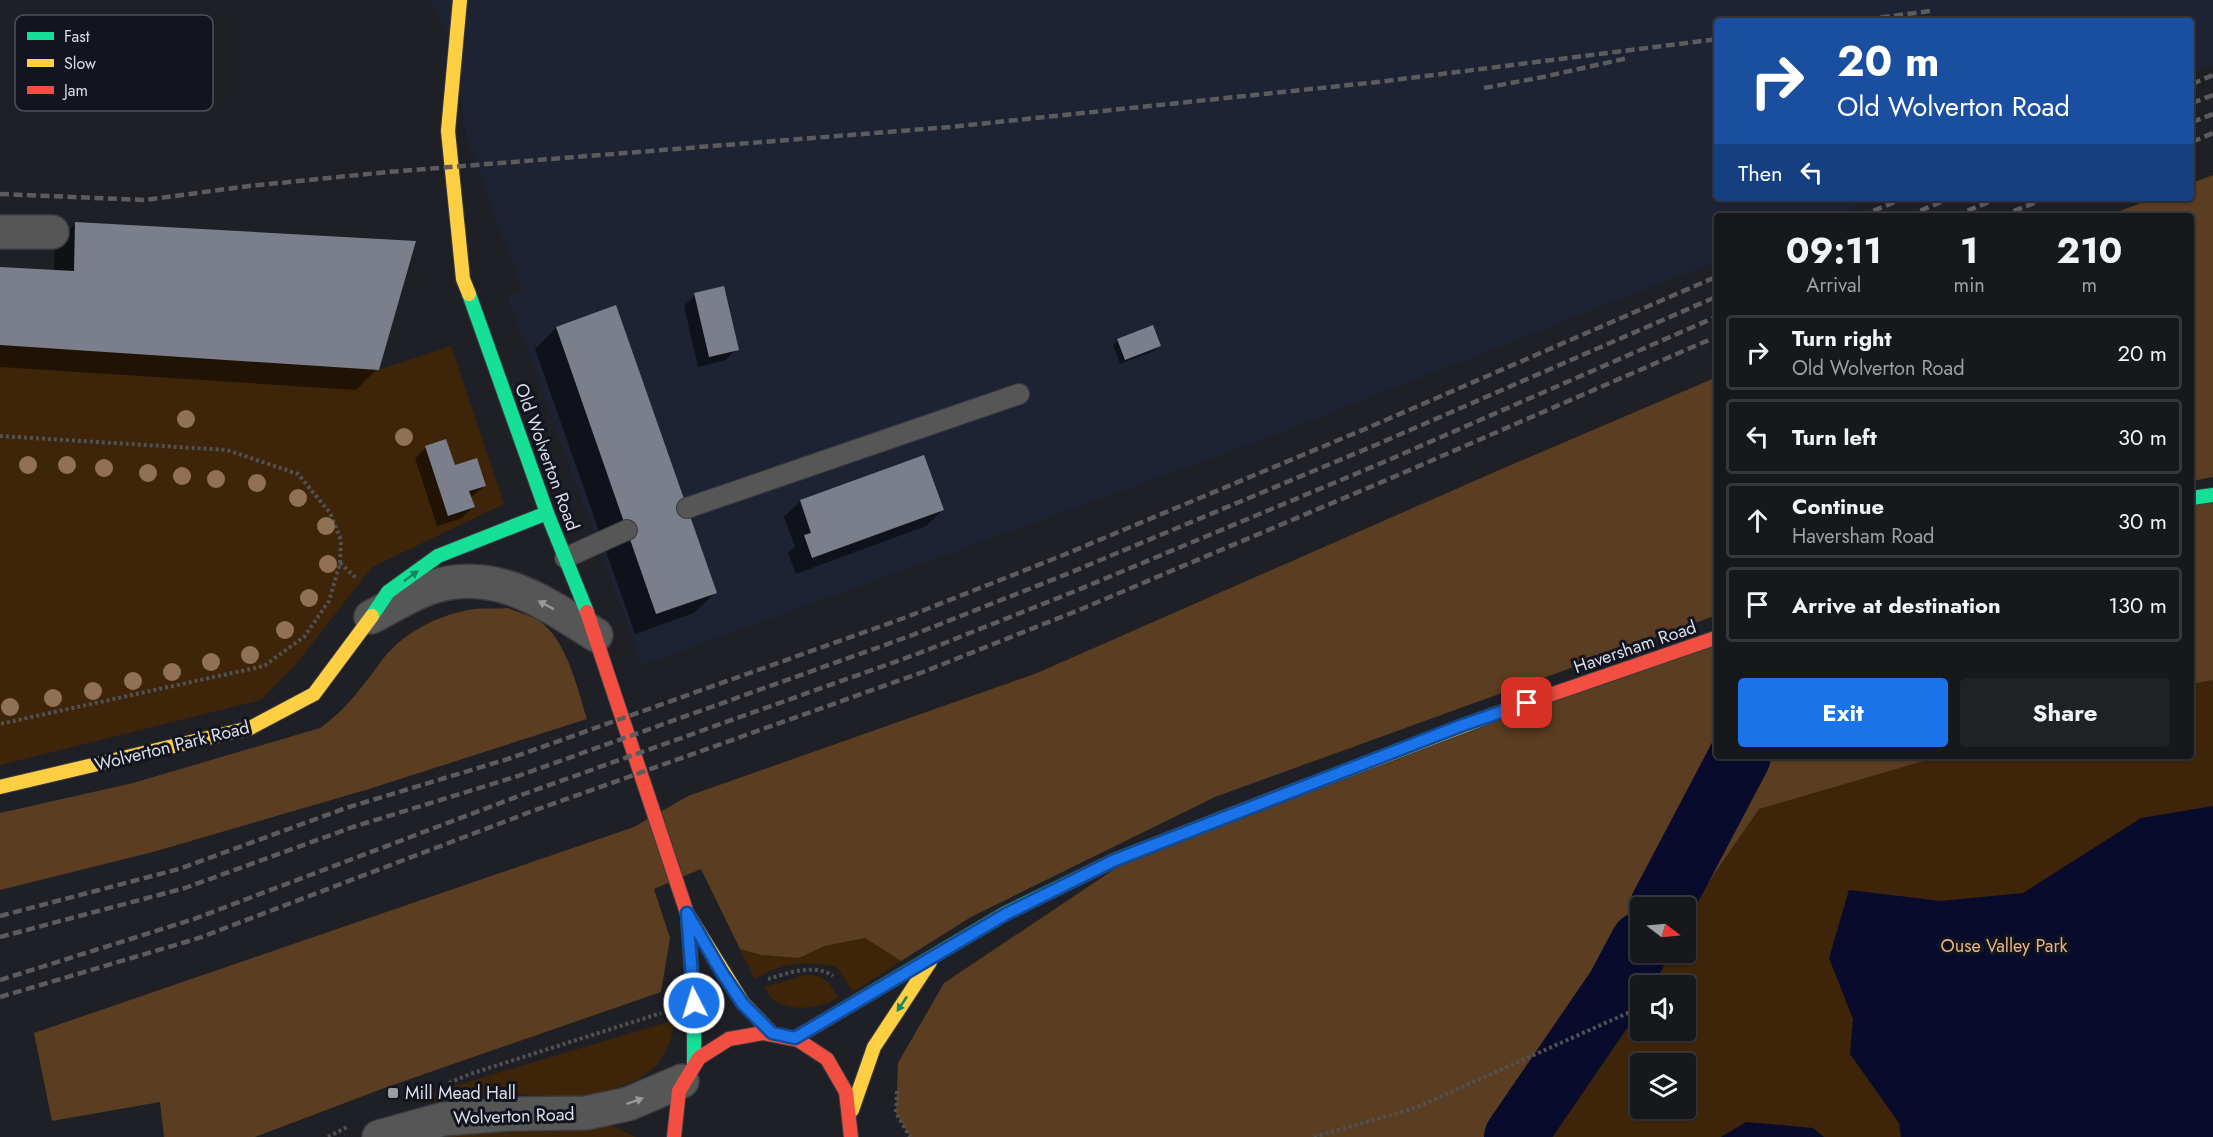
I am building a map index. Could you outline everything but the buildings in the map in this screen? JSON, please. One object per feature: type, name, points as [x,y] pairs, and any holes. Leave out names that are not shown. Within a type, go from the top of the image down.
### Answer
[{"type":"street","name":"Old Wolverton Road","points":[[460,0],[448,131],[464,279],[547,513],[596,635],[687,913],[743,1004],[772,1033]]},
{"type":"street","points":[[0,232],[52,232]]},
{"type":"street","points":[[2194,498],[2213,495]]},
{"type":"street","name":"Wolverton Park Road","points":[[0,787],[250,728],[314,694],[388,592],[438,556],[547,513]]},
{"type":"street","name":"Wolverton Park Road","points":[[371,617],[428,588],[465,580],[491,583],[524,593],[596,635]]},
{"type":"street","name":"Haversham Road","points":[[795,1038],[1006,914],[1115,860],[1463,725],[1714,638]]},
{"type":"street","name":"Old Wolverton Road","points":[[674,1137],[673,1120],[676,1100],[688,1072],[694,1003],[687,913]]},
{"type":"street","points":[[852,1110],[874,1047],[934,955]]},
{"type":"street","points":[[688,1072],[707,1052],[737,1036],[754,1032],[795,1038],[812,1047],[827,1059],[838,1074],[847,1091],[852,1110],[851,1137]]},
{"type":"street","name":"Wolverton Road","points":[[364,1131],[444,1119],[511,1114],[586,1113],[628,1104],[688,1072]]},
{"type":"lane","points":[[687,508],[1019,394]]},
{"type":"lane","points":[[565,558],[627,530]]},
{"type":"path","points":[[0,436],[227,450],[298,474],[330,513],[341,540],[340,563],[329,602],[304,637],[264,666],[0,724]]},
{"type":"path","points":[[735,991],[791,972],[826,971],[835,977],[849,1006]]},
{"type":"path","points":[[448,1083],[694,1003]]},
{"type":"path","points":[[1314,1137],[1415,1108],[1630,1012]]},
{"type":"path","points":[[874,1047],[897,1086],[896,1113],[910,1137]]},
{"type":"path","points":[[328,1137],[364,1131]]},
{"type":"shaded area","points":[[430,0],[2213,0],[2213,65],[2194,73],[2194,18],[1714,18],[1714,201],[1868,201],[1838,213],[1714,213],[1714,262],[1262,440],[642,665],[508,297],[522,291],[465,133],[457,53]]},
{"type":"shaded area","points":[[2213,175],[2213,477],[2194,481],[2194,213],[2115,213],[2146,201],[2194,201],[2194,182]]},
{"type":"shaded area","points":[[1714,378],[1714,616],[1215,797],[971,917],[901,961],[865,938],[825,946],[799,958],[761,955],[740,949],[701,869],[654,889],[670,938],[661,992],[387,1087],[255,1137],[164,1137],[160,1102],[52,1121],[34,1033],[634,827],[688,796],[1037,673]]},
{"type":"shaded area","points":[[2213,495],[2213,680],[2194,684],[2194,498]]},
{"type":"shaded area","points":[[508,608],[538,620],[556,639],[570,665],[587,719],[369,789],[153,852],[0,890],[0,813],[133,783],[320,728],[346,706],[389,652],[410,634],[448,615],[475,609]]},
{"type":"shaded area","points":[[1714,638],[1714,759],[1931,759],[1759,809],[1696,900],[1696,897],[1630,897],[1630,963],[1653,963],[1645,975],[1630,975],[1630,996],[1533,1137],[910,1137],[896,1113],[898,1063],[944,983],[1149,846]]},
{"type":"green space","points":[[0,345],[378,370],[451,346],[504,504],[372,567],[296,664],[261,700],[0,765]]},
{"type":"green space","name":"Ouse Valley Park","points":[[2213,680],[2213,1137],[1533,1137],[1630,996],[1630,1041],[1696,1041],[1696,975],[1645,975],[1653,963],[1696,963],[1696,900],[1759,809],[1931,759],[2194,759],[2194,684]]},
{"type":"green space","points":[[865,938],[901,961],[853,992],[836,966],[794,964],[755,979],[740,949],[761,955],[799,958],[825,946]]},
{"type":"green space","points":[[806,975],[818,976],[826,980],[838,998],[807,1008],[792,1007],[775,1001],[764,987]]},
{"type":"green space","points":[[675,1020],[670,1043],[657,1065],[639,1079],[612,1090],[577,1098],[499,1093],[426,1103],[427,1094]]},
{"type":"green space","points":[[586,1113],[636,1137],[440,1137],[444,1119]]},
{"type":"water","points":[[2213,806],[2213,1137],[1901,1137],[1899,1123],[1850,1054],[1853,1019],[1829,958],[1849,890],[1941,901],[2023,893],[2141,818]]},
{"type":"water","points":[[1746,1122],[1813,1128],[1824,1137],[1721,1137]]},
{"type":"waterway","points":[[1666,897],[1738,759]]},
{"type":"waterway","points":[[1515,1137],[1617,988],[1630,963]]},
{"type":"railway","points":[[1877,18],[1930,11]]},
{"type":"railway","points":[[0,194],[145,200],[249,186],[388,172],[950,127],[1378,82],[1714,40]]},
{"type":"railway","points":[[1484,88],[1628,58]]},
{"type":"railway","points":[[2194,83],[2213,75]]},
{"type":"railway","points":[[2194,102],[2213,95]]},
{"type":"railway","points":[[2194,121],[2213,114]]},
{"type":"railway","points":[[2194,141],[2213,133]]},
{"type":"railway","points":[[1868,213],[1897,201]]},
{"type":"railway","points":[[1915,213],[1943,201]]},
{"type":"railway","points":[[1962,213],[1991,201]]},
{"type":"railway","points":[[2009,213],[2039,201]]},
{"type":"railway","points":[[0,916],[179,869],[346,808],[511,758],[904,618],[1061,556],[1372,426],[1714,278]]},
{"type":"railway","points":[[0,937],[185,888],[353,827],[518,776],[910,636],[1067,574],[1378,444],[1714,298]]},
{"type":"railway","points":[[0,980],[194,919],[524,794],[917,654],[1073,592],[1384,462],[1714,318]]},
{"type":"railway","points":[[0,997],[199,938],[530,812],[923,672],[1079,610],[1389,479],[1714,338]]},
{"type":"traffic: fast","points":[[469,294],[547,513],[587,612]]},
{"type":"traffic: fast","points":[[2194,498],[2213,495]]},
{"type":"traffic: fast","points":[[372,616],[388,592],[438,556],[547,513]]},
{"type":"traffic: fast","points":[[795,1038],[1006,913],[1115,860],[1233,814]]},
{"type":"traffic: fast","points":[[688,922],[694,1003],[694,1064]]},
{"type":"traffic: slow","points":[[460,0],[448,131],[463,279],[469,294]]},
{"type":"traffic: slow","points":[[0,787],[250,728],[314,694],[372,616]]},
{"type":"traffic: slow","points":[[1233,814],[1492,715]]},
{"type":"traffic: slow","points":[[692,921],[743,1003],[772,1033]]},
{"type":"traffic: slow","points":[[852,1110],[874,1047],[930,962]]},
{"type":"traffic: jam","points":[[587,612],[687,913],[692,921]]},
{"type":"traffic: jam","points":[[1492,715],[1714,638]]},
{"type":"traffic: jam","points":[[674,1137],[679,1091],[699,1058],[729,1039],[763,1033],[798,1040],[827,1059],[846,1092],[851,1137]]},
{"type":"place","name":"Mill Mead Hall","points":[[393,1093]]},
{"type":"route","points":[[694,1003],[687,913],[743,1004],[772,1033],[795,1038],[1006,914],[1115,860],[1463,725],[1527,703]]}]
